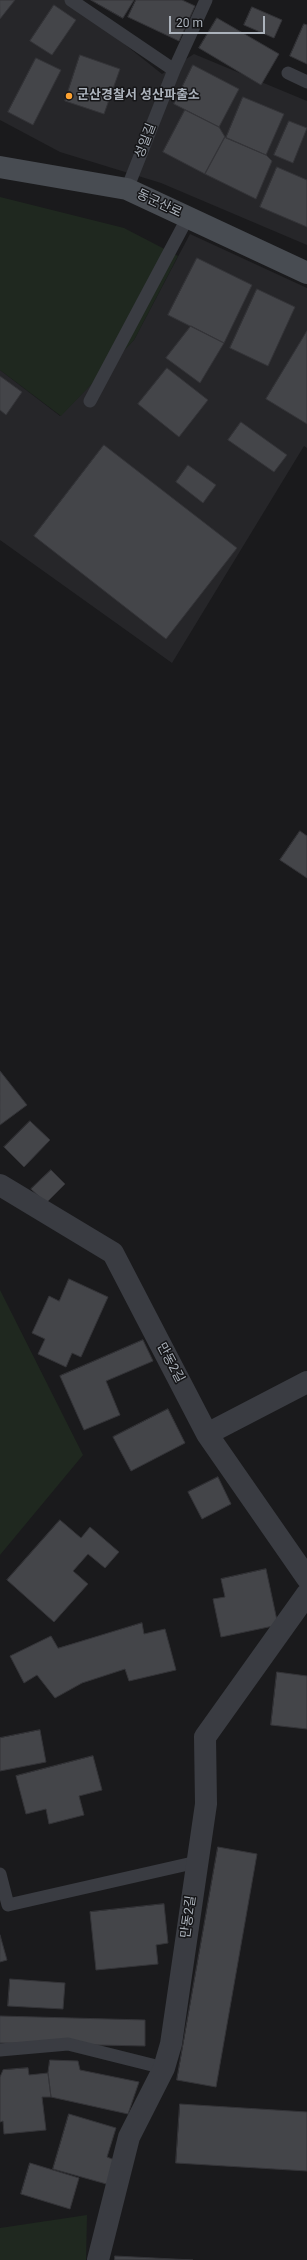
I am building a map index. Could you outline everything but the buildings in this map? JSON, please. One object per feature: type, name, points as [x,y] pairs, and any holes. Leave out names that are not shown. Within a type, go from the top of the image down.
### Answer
[{"type":"main road","name":"동군산로","points":[[0,167],[128,189],[307,273]]},
{"type":"street","name":"만동2길","points":[[0,1185],[113,1253],[207,1434],[307,1578]]},
{"type":"street","points":[[207,1434],[307,1382]]},
{"type":"street","name":"만동2길","points":[[98,2260],[129,2137],[164,2068],[171,2044],[206,1804],[205,1737],[307,1594]]},
{"type":"lane","points":[[71,0],[174,70]]},
{"type":"lane","name":"성일길","points":[[128,189],[174,70],[206,0]]},
{"type":"lane","points":[[288,73],[307,82]]},
{"type":"lane","points":[[90,401],[188,217]]},
{"type":"lane","points":[[0,1874],[8,1905],[197,1862]]},
{"type":"lane","points":[[0,2050],[68,2044],[164,2068]]},
{"type":"shaded area","points":[[0,0],[69,0],[162,74],[194,54],[307,101],[307,245],[161,183],[60,152],[0,120]]},
{"type":"shaded area","points":[[0,197],[124,228],[178,256],[134,340],[61,416],[0,370]]},
{"type":"shaded area","points":[[190,234],[307,288],[307,448],[304,446],[172,663],[0,540],[0,370],[60,416],[134,340]]},
{"type":"shaded area","points":[[0,1290],[83,1455],[0,1555]]},
{"type":"shaded area","points":[[87,2215],[86,2260],[0,2260],[0,2228]]},
{"type":"place","name":"군산경찰서 성산파출소","points":[[69,96]]}]
